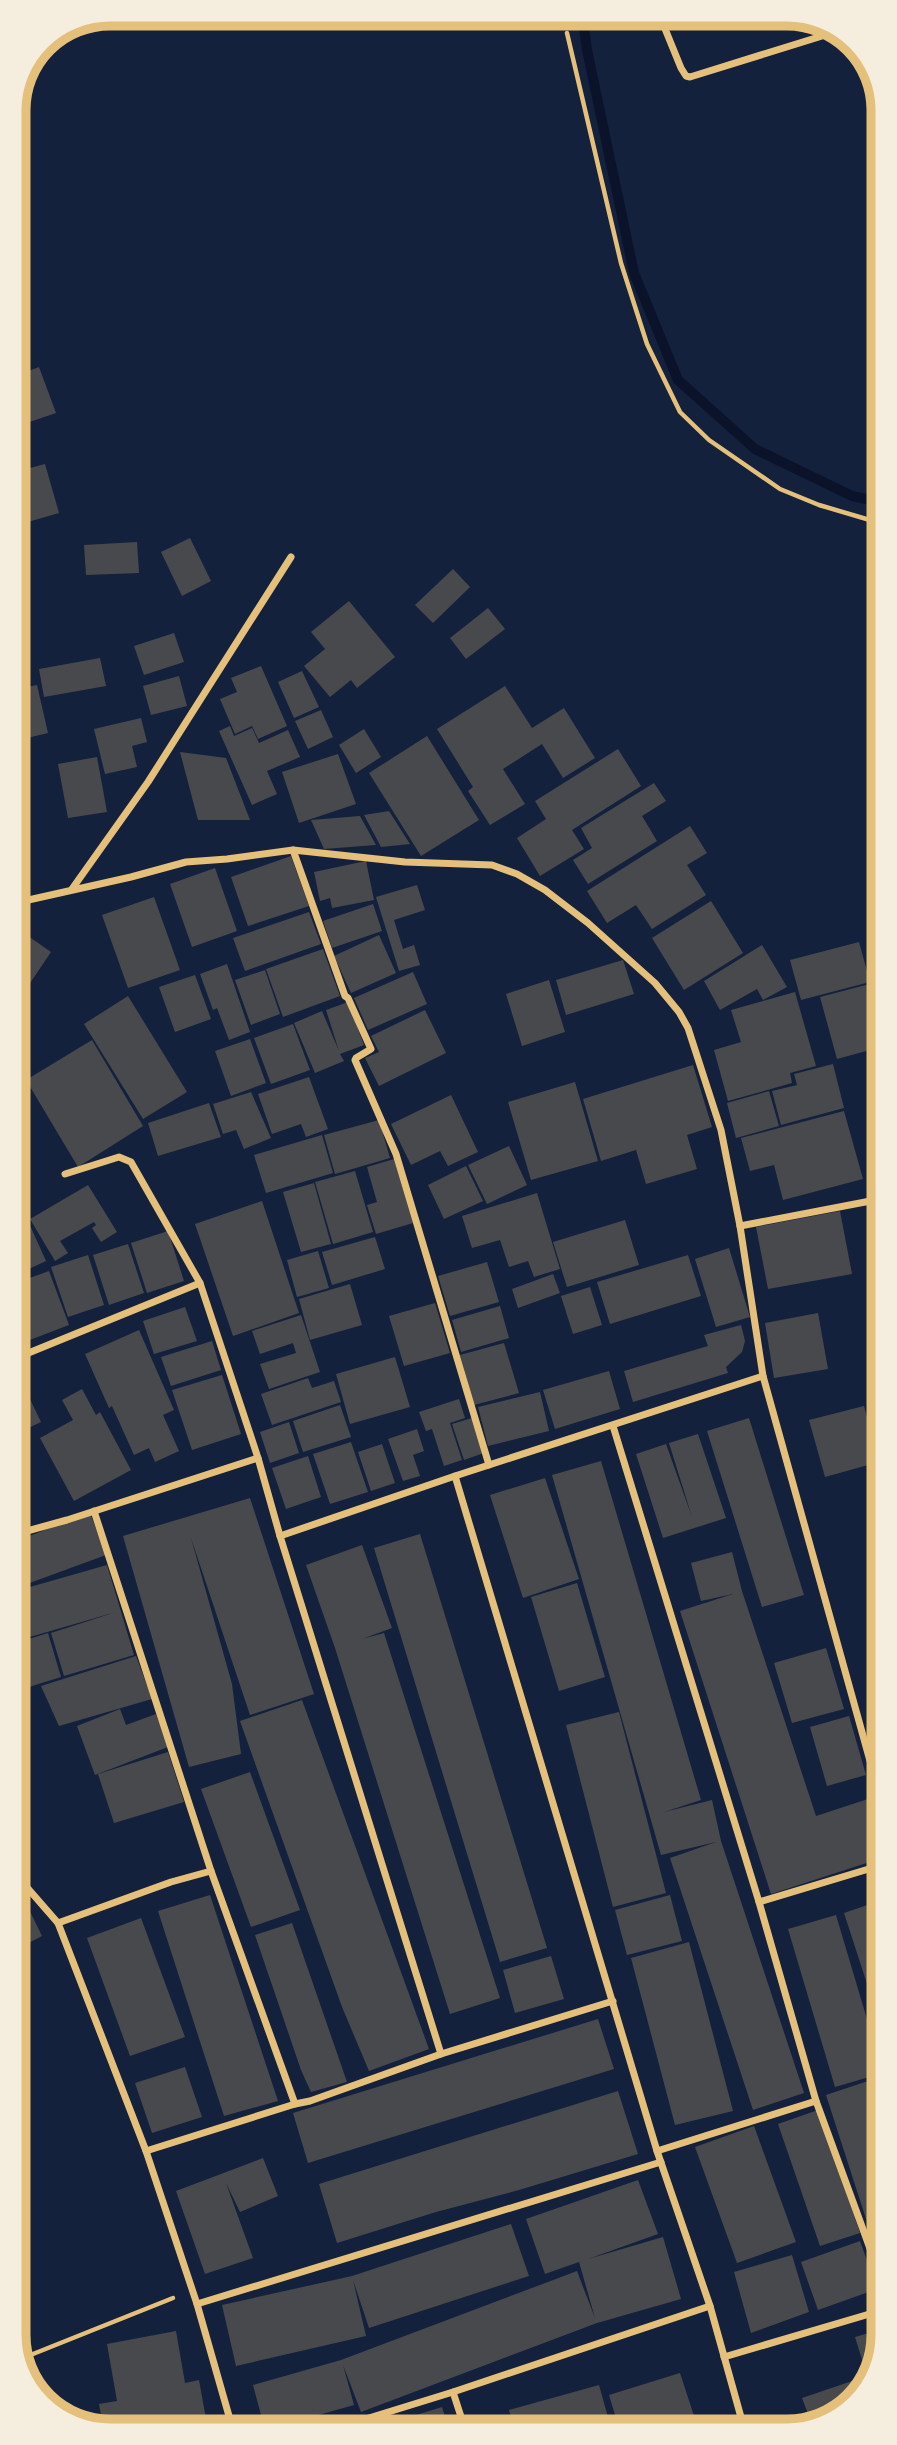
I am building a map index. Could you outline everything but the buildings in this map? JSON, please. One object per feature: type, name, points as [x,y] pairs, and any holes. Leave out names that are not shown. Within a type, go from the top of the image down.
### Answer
[{"type":"street","points":[[664,26],[681,68],[686,76],[690,77],[824,35]]},
{"type":"street","points":[[71,890],[148,782],[291,557]]},
{"type":"street","points":[[293,850],[345,996],[371,1049],[355,1060],[396,1154],[489,1465]]},
{"type":"street","points":[[26,900],[186,862],[293,850],[405,862],[492,865],[517,874],[545,890],[588,923],[655,983],[679,1012],[688,1028],[721,1130],[740,1226],[763,1376],[871,1764]]},
{"type":"street","points":[[65,1174],[118,1157],[127,1159],[135,1168],[200,1283],[258,1458],[441,2054]]},
{"type":"street","points":[[740,1226],[871,1201]]},
{"type":"street","points":[[26,1354],[200,1283]]},
{"type":"street","points":[[280,1536],[763,1376]]},
{"type":"street","points":[[613,1426],[759,1902],[816,2101],[871,2251]]},
{"type":"street","points":[[26,1531],[258,1458]]},
{"type":"street","points":[[455,1476],[657,2151],[710,2306],[741,2419]]},
{"type":"street","points":[[94,1511],[211,1871],[295,2104]]},
{"type":"street","points":[[759,1902],[871,1868]]},
{"type":"street","points":[[58,1923],[171,1882],[211,1871]]},
{"type":"street","points":[[26,1888],[58,1923],[146,2151],[197,2304],[230,2419]]},
{"type":"street","points":[[146,2151],[310,2101],[441,2054],[613,2001]]},
{"type":"street","points":[[657,2151],[816,2101]]},
{"type":"street","points":[[197,2304],[661,2162]]},
{"type":"street","points":[[366,2419],[710,2306]]},
{"type":"street","points":[[724,2357],[871,2314]]},
{"type":"street","points":[[453,2392],[461,2419]]},
{"type":"path","points":[[567,26],[621,263],[647,344],[680,412],[709,440],[780,489],[819,505],[871,520]]},
{"type":"path","points":[[29,2356],[192,2290]]},
{"type":"waterway","points":[[584,26],[634,273],[678,380],[755,449],[852,496],[871,500]]}]
